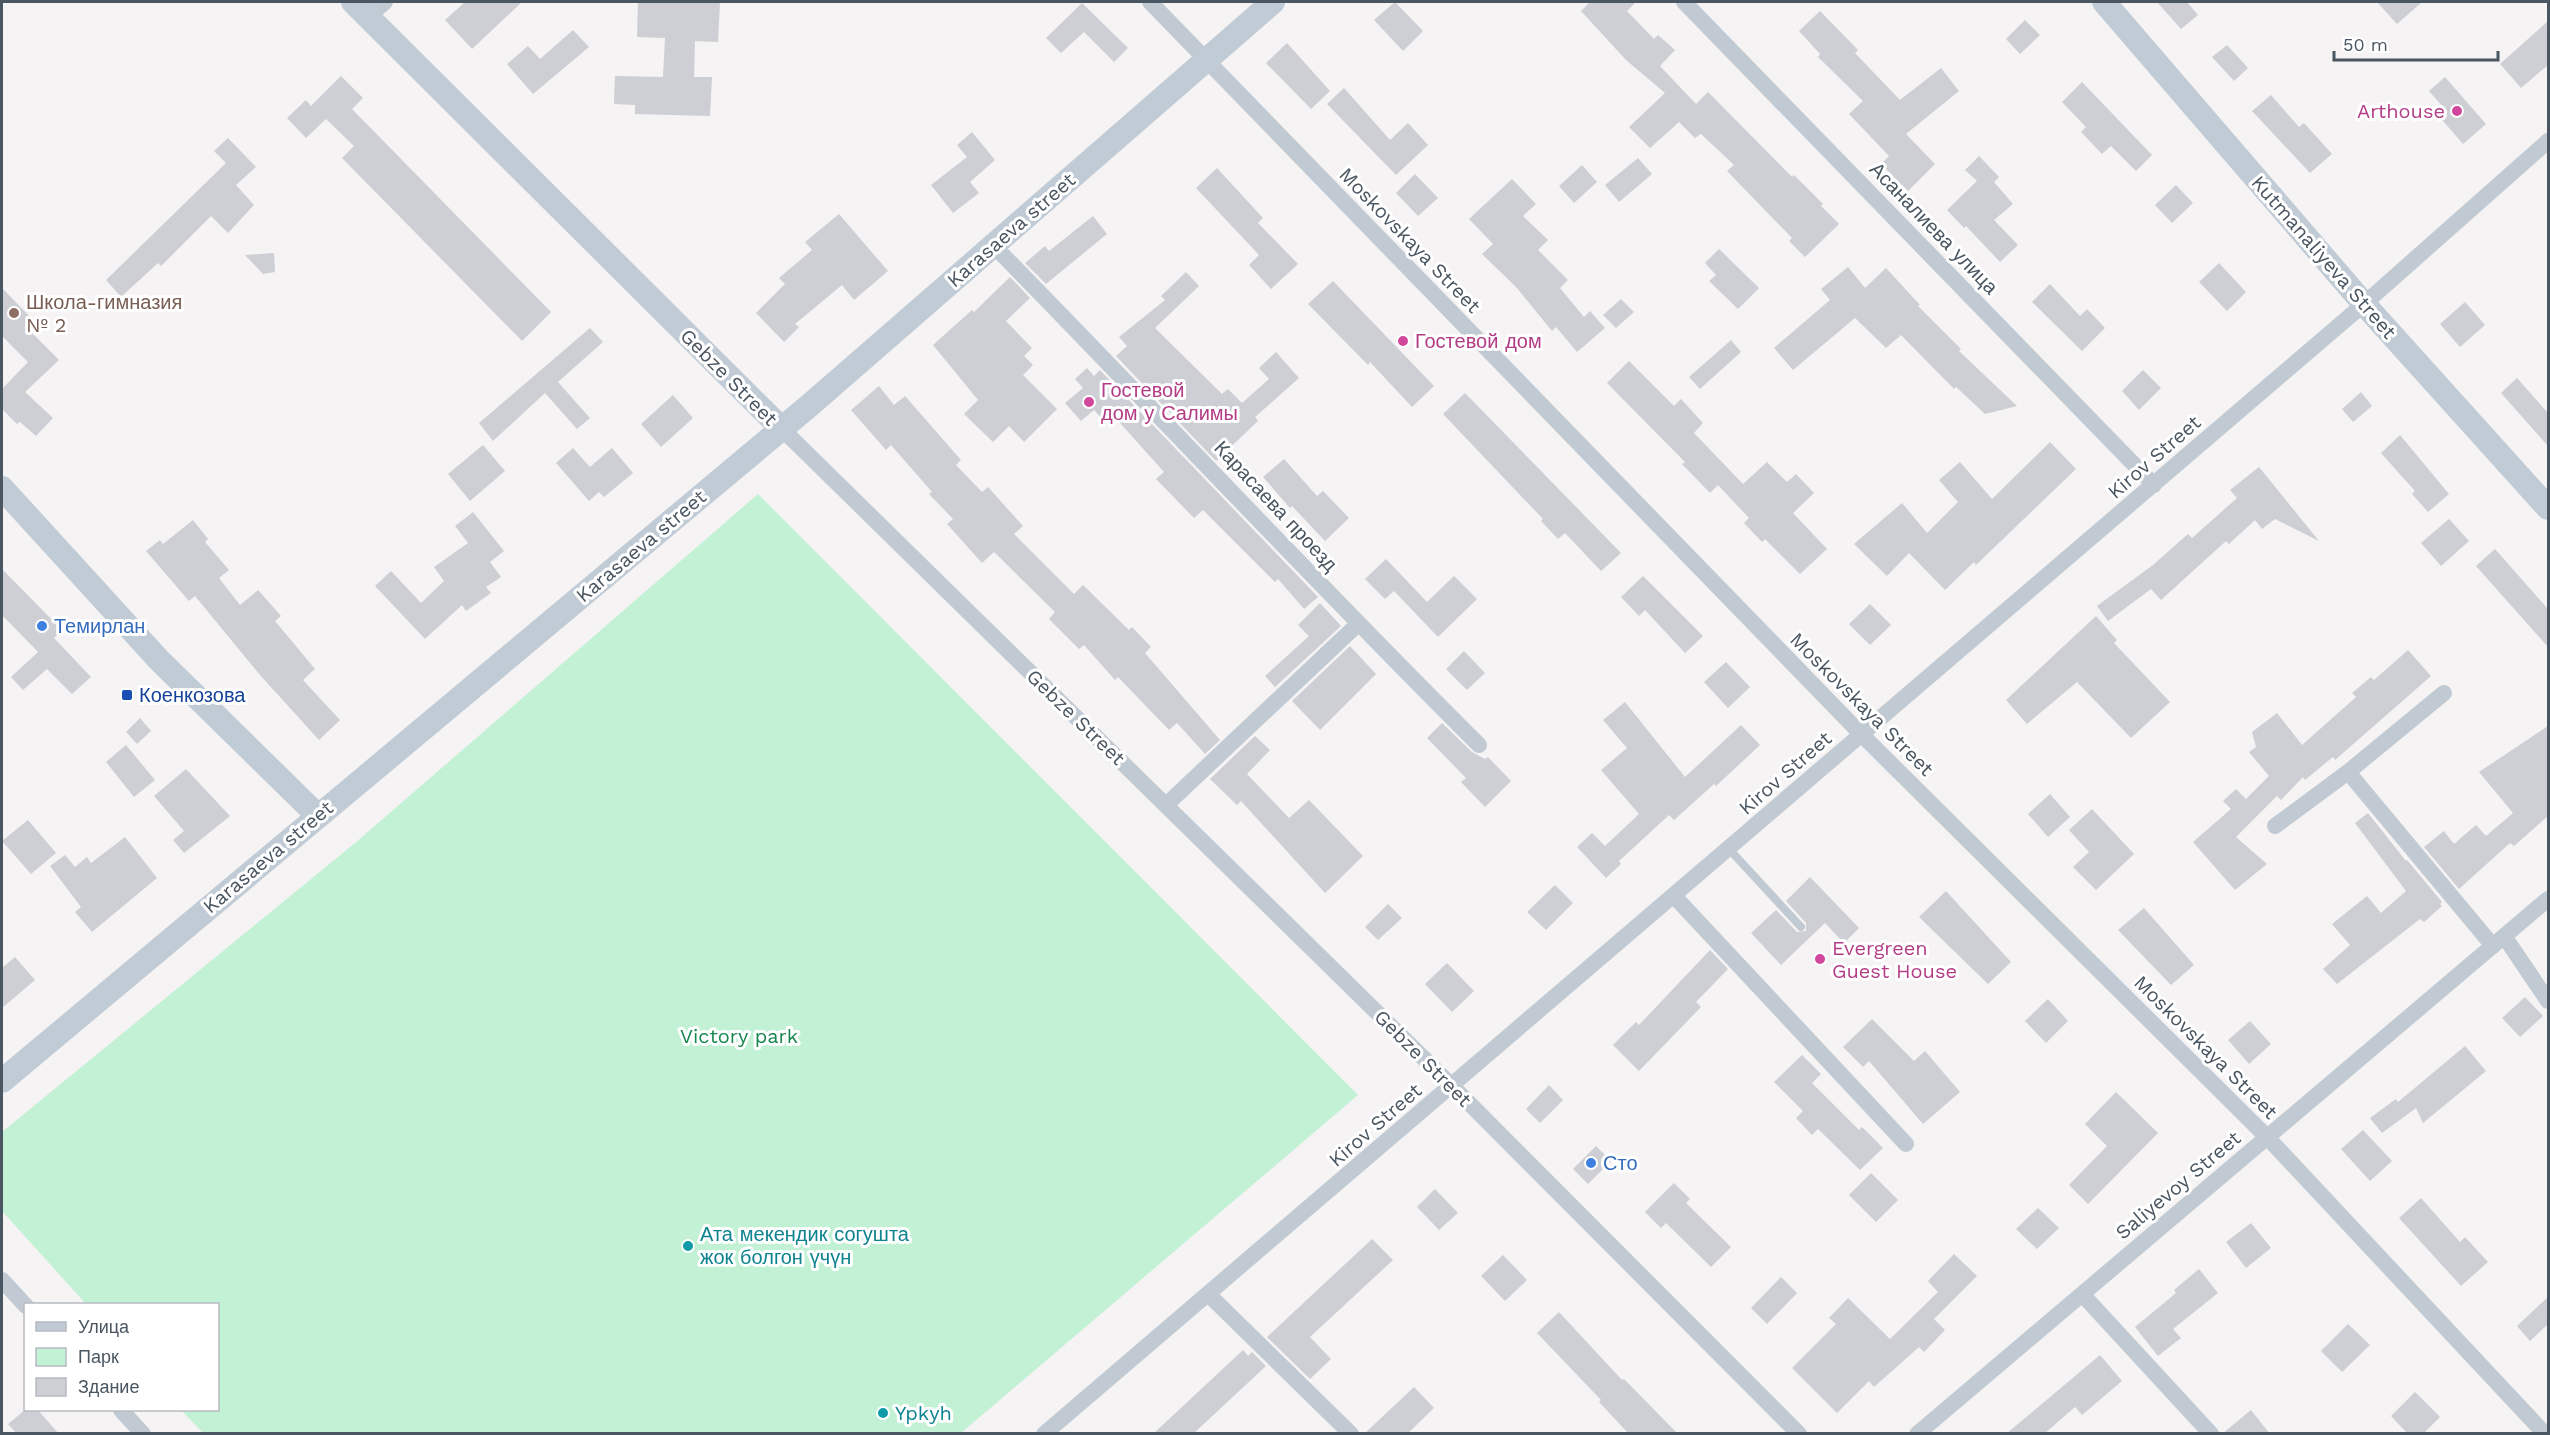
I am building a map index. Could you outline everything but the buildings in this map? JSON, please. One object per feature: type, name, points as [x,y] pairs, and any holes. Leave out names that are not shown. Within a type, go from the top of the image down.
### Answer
[{"type":"main road","name":"Karasaeva street","points":[[2,1081],[317,815],[782,429],[1273,2]]},
{"type":"main road","name":"Kutmanaliyeva Street","points":[[2104,2],[2364,304],[2548,508]]},
{"type":"main road","name":"Gebze Street","points":[[368,7],[782,429]]},
{"type":"main road","points":[[2,488],[159,660],[317,815]]},
{"type":"street","name":"Moskovskaya Street","points":[[1150,2],[1862,735],[2267,1137],[2545,1434]]},
{"type":"street","name":"Асаналиева улица","points":[[1684,2],[2154,484]]},
{"type":"street","name":"Kirov Street","points":[[1044,1434],[2364,304],[2548,141]]},
{"type":"street","name":"Карасаева проезд","points":[[993,245],[1218,474],[1358,624],[1479,745]]},
{"type":"street","name":"Gebze Street","points":[[782,429],[1452,1086],[1799,1434]]},
{"type":"street","points":[[1166,805],[1358,624]]},
{"type":"street","points":[[2275,826],[2348,772],[2444,693]]},
{"type":"street","points":[[2348,772],[2498,941],[2548,1001]]},
{"type":"street","points":[[1674,896],[1906,1144]]},
{"type":"street","name":"Saliyevoy Street","points":[[1917,1434],[2548,899]]},
{"type":"street","points":[[2,1280],[24,1304]]},
{"type":"street","points":[[2082,1294],[2211,1434]]},
{"type":"street","points":[[1209,1295],[1351,1434]]},
{"type":"street","points":[[122,1411],[143,1434]]},
{"type":"lane","points":[[1728,849],[1801,927]]},
{"type":"green space","name":"Victory park","points":[[758,494],[1358,1095],[961,1433],[203,1433],[182,1411],[219,1411],[219,1303],[85,1303],[2,1211],[2,1132],[355,843]]},
{"type":"place","name":"Arthouse","points":[[2457,111]]},
{"type":"place","name":"Школа-гимназия № 2","points":[[14,313]]},
{"type":"place","name":"Гостевой дом","points":[[1403,341]]},
{"type":"place","name":"Гостевой дом у Салимы","points":[[1089,402]]},
{"type":"place","name":"Темирлан","points":[[42,626]]},
{"type":"place","name":"Коенкозова","points":[[127,695]]},
{"type":"place","name":"Evergreen Guest House","points":[[1820,959]]},
{"type":"place","name":"Сто","points":[[1591,1163]]},
{"type":"place","name":"Ата мекендик согушта жок болгон үчүн","points":[[688,1246]]},
{"type":"place","name":"Ypkyh","points":[[883,1413]]}]
